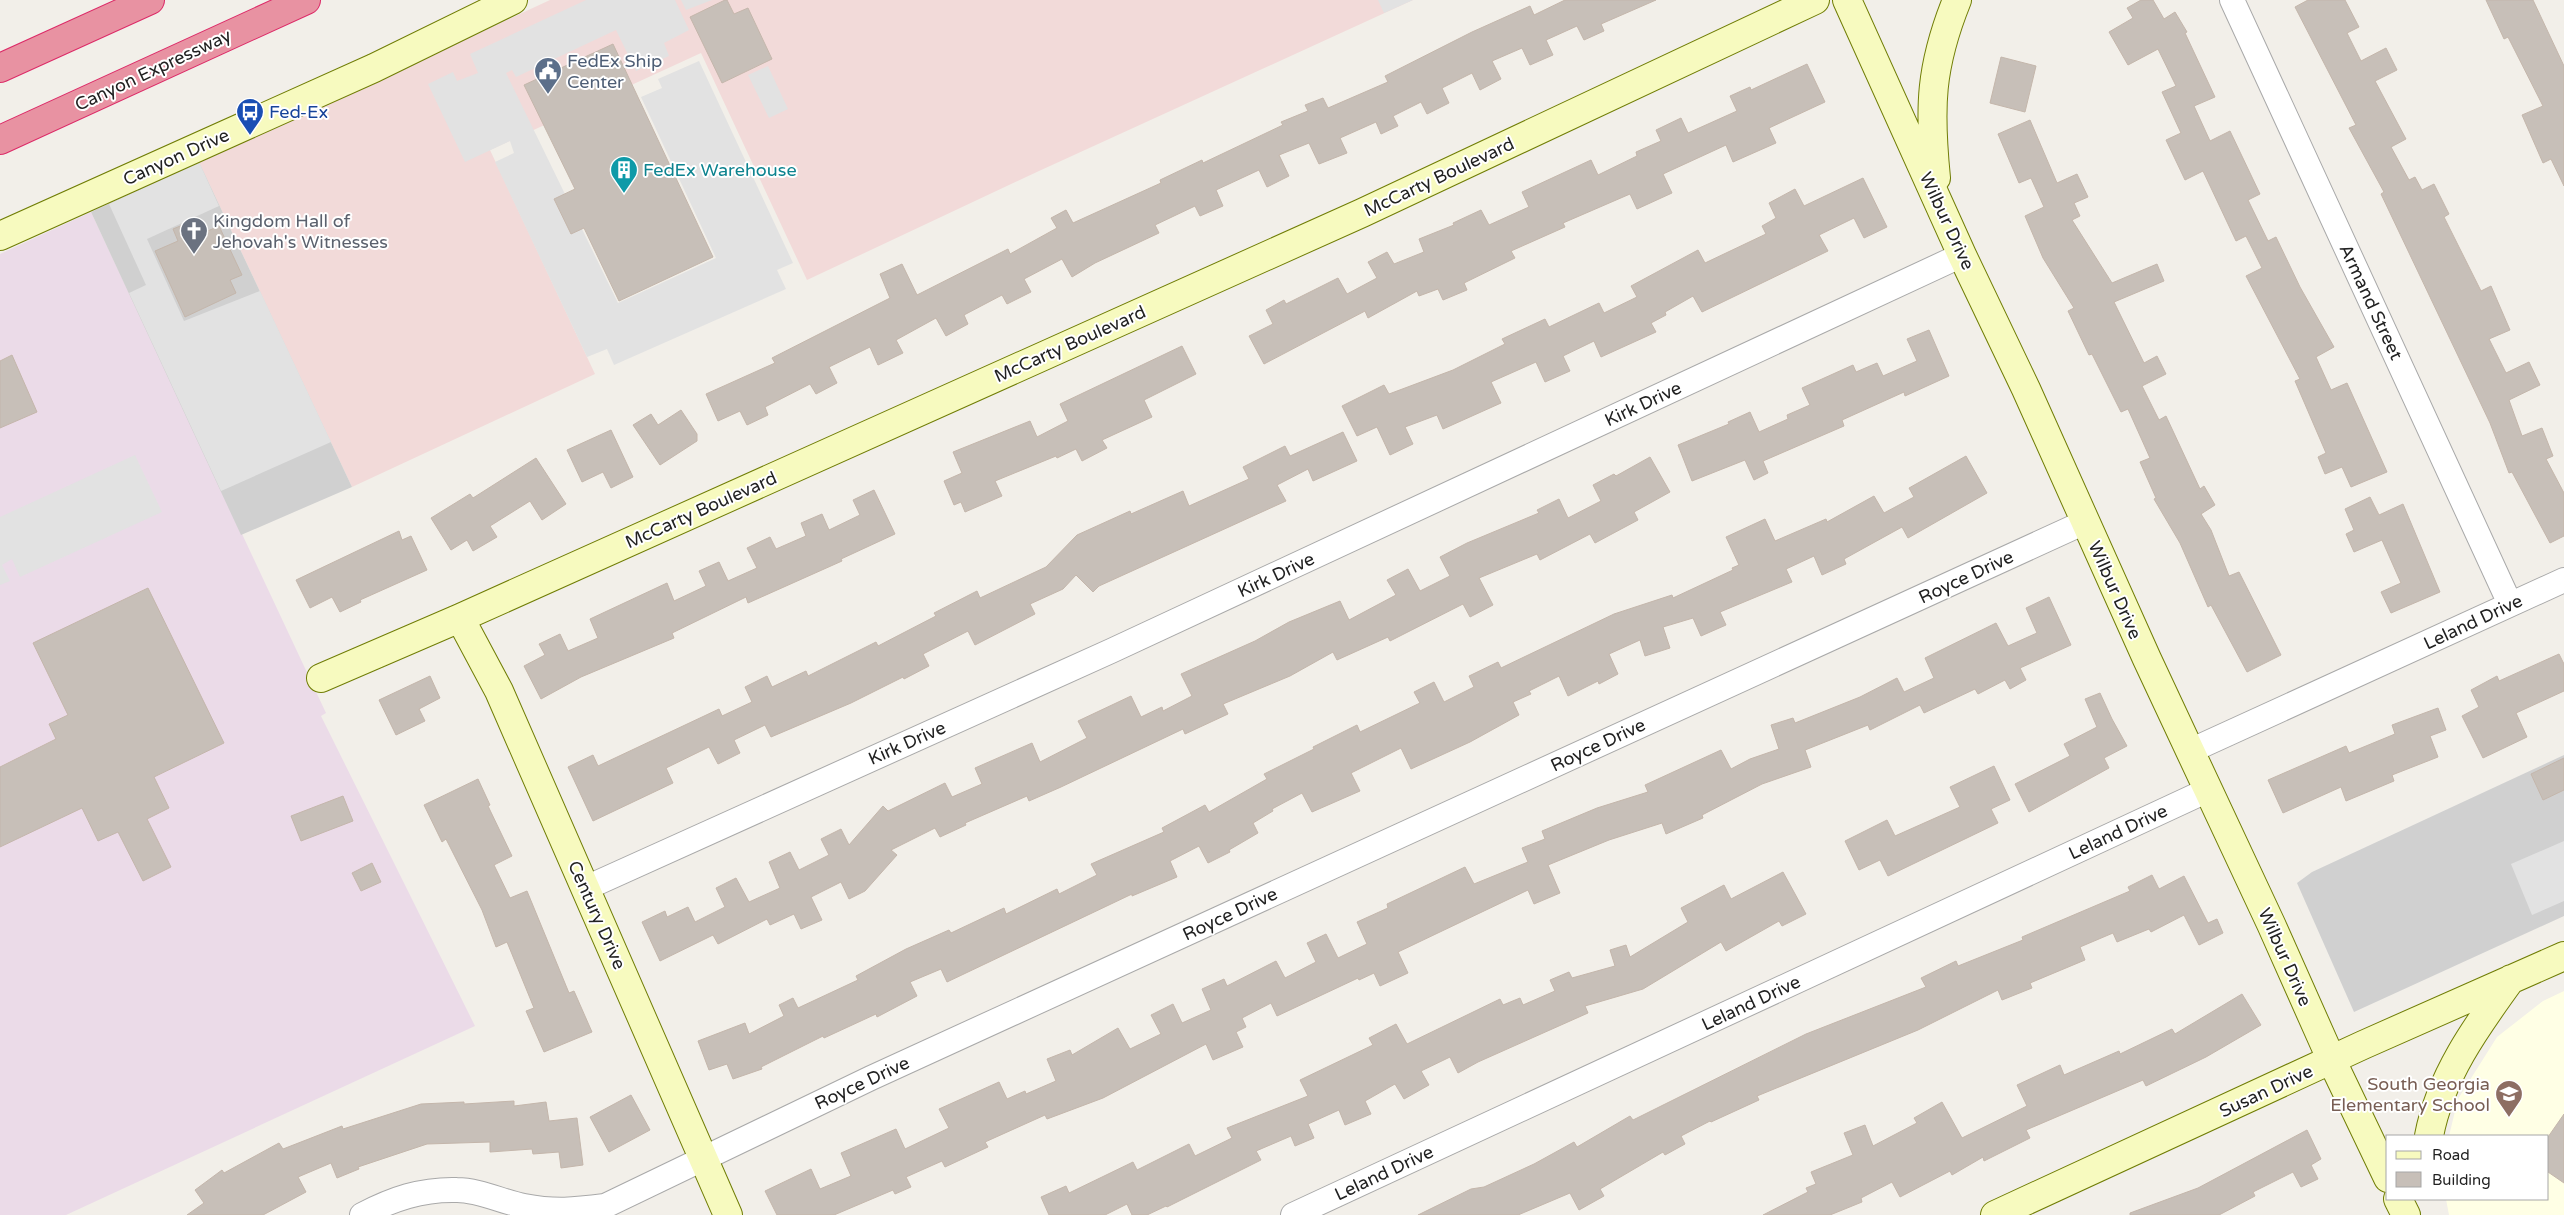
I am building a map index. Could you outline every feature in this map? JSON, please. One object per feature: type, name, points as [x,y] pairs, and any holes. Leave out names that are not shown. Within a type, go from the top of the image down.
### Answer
[{"type":"highway","points":[[0,68],[150,0]]},
{"type":"highway","name":"Canyon Expressway","points":[[0,140],[306,0]]},
{"type":"main road","name":"Canyon Drive","points":[[0,236],[374,68],[514,0]]},
{"type":"main road","name":"McCarty Boulevard","points":[[321,678],[460,618],[1353,217],[1815,0]]},
{"type":"main road","name":"Wilbur Drive","points":[[1847,0],[2332,1061],[2386,1174]]},
{"type":"main road","points":[[1939,202],[1931,125],[1932,89],[1941,43],[1957,0]]},
{"type":"main road","name":"Century Drive","points":[[460,618],[499,691],[728,1215]]},
{"type":"main road","name":"Susan Drive","points":[[1995,1215],[2512,978],[2564,956]]},
{"type":"main road","points":[[2429,1135],[2446,1080],[2478,1024],[2512,978]]},
{"type":"main road","points":[[2398,1200],[2406,1215]]},
{"type":"main road","points":[[2418,1215],[2420,1200]]},
{"type":"street","name":"Armand Street","points":[[2232,0],[2510,604]]},
{"type":"street","name":"Kirk Drive","points":[[586,888],[1111,652],[1962,255]]},
{"type":"street","name":"Royce Drive","points":[[362,1215],[393,1199],[412,1194],[459,1190],[524,1206],[562,1211],[604,1206],[703,1157],[2085,522]]},
{"type":"street","name":"Leland Drive","points":[[2190,751],[2564,580]]},
{"type":"street","name":"Leland Drive","points":[[1293,1215],[2208,790]]},
{"type":"shaded area","points":[[550,0],[1413,0],[1039,171],[807,280],[701,53],[490,150],[595,374],[352,487],[199,162]]},
{"type":"shaded area","points":[[586,0],[675,0],[689,30],[664,43],[669,56],[636,71],[616,30],[516,77],[512,70],[506,73],[618,303],[716,258],[641,97],[662,88],[658,79],[699,61],[793,263],[777,270],[786,289],[614,365],[607,349],[587,357],[495,162],[514,153],[510,141],[465,162],[428,84],[453,72],[457,81],[478,73],[470,54]]},
{"type":"shaded area","points":[[681,0],[712,0],[686,10]]},
{"type":"shaded area","points":[[1378,0],[1413,0],[1384,13]]},
{"type":"shaded area","points":[[768,66],[788,109],[769,118],[748,75]]},
{"type":"shaded area","points":[[199,162],[352,487],[241,535],[91,212]]},
{"type":"shaded area","points":[[199,162],[219,206],[147,239],[184,321],[260,291],[331,442],[221,491],[129,293],[146,285],[109,204]]},
{"type":"shaded area","points":[[91,212],[326,713],[321,716],[475,1026],[66,1215],[0,1215],[0,254]]},
{"type":"shaded area","points":[[135,455],[162,512],[20,577],[12,559],[2,565],[10,581],[0,585],[0,517]]},
{"type":"shaded area","points":[[2564,755],[2564,916],[2354,1012],[2297,883],[2312,872]]},
{"type":"shaded area","points":[[2564,841],[2564,901],[2532,915],[2511,864]]},
{"type":"shaded area","name":"South Georgia Elementary School","points":[[2564,991],[2564,1215],[2449,1215],[2446,1200],[2549,1200],[2549,1135],[2449,1135],[2458,1099],[2497,1037],[2543,1001]]},
{"type":"building","points":[[727,0],[734,14],[748,8],[772,59],[722,83],[690,17]]},
{"type":"building","points":[[1565,0],[1656,0],[1601,24],[1604,31],[1584,40],[1577,26],[1546,40],[1553,55],[1530,65],[1522,48],[1492,61],[1501,79],[1480,90],[1472,73],[1442,88],[1449,103],[1427,114],[1421,102],[1393,116],[1398,126],[1381,134],[1376,122],[1340,138],[1347,153],[1319,164],[1309,143],[1279,155],[1289,176],[1267,187],[1259,170],[1216,190],[1223,206],[1200,216],[1195,206],[1155,225],[1159,233],[1095,263],[1072,277],[1062,259],[1024,279],[1031,292],[1007,304],[1002,295],[964,315],[968,324],[946,336],[936,318],[896,340],[903,353],[878,365],[870,347],[829,367],[837,383],[816,394],[810,384],[765,407],[768,415],[747,425],[740,411],[718,421],[706,394],[775,363],[772,358],[890,298],[880,274],[902,264],[917,295],[1008,249],[1010,254],[1057,228],[1051,218],[1066,210],[1073,223],[1161,183],[1160,180],[1202,160],[1203,163],[1283,125],[1281,122],[1308,111],[1305,105],[1323,98],[1328,108],[1388,82],[1385,76],[1472,32],[1530,6],[1534,15]]},
{"type":"building","points":[[2141,0],[2153,0],[2164,19],[2175,12],[2187,32],[2185,33],[2215,97],[2194,106],[2210,141],[2230,131],[2260,194],[2248,200],[2268,241],[2276,237],[2300,287],[2334,347],[2316,357],[2331,390],[2347,383],[2387,472],[2351,487],[2342,467],[2325,474],[2318,457],[2326,453],[2295,381],[2300,379],[2246,276],[2262,268],[2246,236],[2236,241],[2203,171],[2185,180],[2166,140],[2181,133],[2162,92],[2176,86],[2158,49],[2128,65],[2109,32],[2133,18],[2127,8]]},
{"type":"building","points":[[2308,0],[2345,0],[2359,27],[2347,33],[2361,61],[2386,48],[2397,70],[2375,81],[2406,139],[2391,147],[2409,180],[2415,177],[2422,190],[2434,184],[2449,214],[2444,217],[2481,291],[2491,286],[2510,330],[2489,339],[2506,373],[2529,362],[2540,385],[2509,400],[2522,436],[2542,428],[2553,456],[2546,459],[2564,493],[2564,536],[2550,543],[2512,472],[2509,473],[2490,423],[2381,194],[2384,192],[2349,128],[2356,125],[2295,7]]},
{"type":"building","points":[[2486,0],[2533,0],[2564,66],[2564,186],[2551,159],[2543,163],[2522,115],[2543,106],[2508,37],[2504,39]]},
{"type":"building","name":"FedEx Warehouse","points":[[613,44],[713,257],[619,301],[584,228],[571,234],[554,199],[575,189],[524,85]]},
{"type":"building","points":[[2001,57],[2036,66],[2025,112],[1990,103]]},
{"type":"building","points":[[1807,64],[1825,102],[1769,128],[1776,143],[1733,162],[1726,145],[1663,174],[1672,193],[1637,209],[1630,194],[1563,223],[1565,227],[1511,251],[1515,258],[1464,283],[1467,290],[1443,300],[1438,289],[1419,296],[1417,291],[1368,318],[1365,311],[1264,364],[1249,336],[1273,324],[1266,310],[1284,300],[1286,304],[1338,278],[1347,294],[1377,278],[1368,262],[1387,252],[1394,264],[1424,252],[1419,239],[1454,225],[1453,223],[1481,210],[1489,225],[1529,207],[1522,192],[1591,160],[1598,175],[1637,156],[1636,152],[1661,141],[1656,130],[1681,118],[1688,133],[1737,111],[1730,96],[1750,87],[1751,90]]},
{"type":"building","points":[[2030,120],[2057,183],[2077,174],[2088,197],[2074,203],[2080,216],[2072,220],[2112,283],[2157,264],[2164,281],[2114,302],[2144,363],[2157,356],[2166,374],[2142,386],[2159,420],[2166,416],[2200,489],[2204,486],[2215,505],[2201,514],[2211,530],[2229,576],[2239,572],[2281,655],[2247,672],[2211,605],[2208,607],[2180,543],[2154,499],[2156,498],[2140,462],[2150,458],[2128,409],[2121,412],[2092,354],[2089,355],[2068,311],[2074,308],[2043,258],[2025,216],[2044,207],[2031,178],[2019,183],[1998,134]]},
{"type":"building","points":[[1863,178],[1887,227],[1864,238],[1854,218],[1819,235],[1828,251],[1702,312],[1693,296],[1665,312],[1666,315],[1651,323],[1656,332],[1601,357],[1594,341],[1563,356],[1570,371],[1545,382],[1536,362],[1491,382],[1501,403],[1443,429],[1437,415],[1405,427],[1413,444],[1390,455],[1377,427],[1357,436],[1342,406],[1384,385],[1389,394],[1453,370],[1505,344],[1502,339],[1545,319],[1549,327],[1599,303],[1604,313],[1637,297],[1631,286],[1698,250],[1705,263],[1766,234],[1762,226],[1776,218],[1769,203],[1795,189],[1804,206]]},
{"type":"building","points":[[195,220],[201,234],[219,226],[242,275],[230,280],[236,293],[185,317],[155,251],[178,241],[173,229]]},
{"type":"building","points":[[1929,330],[1949,376],[1905,396],[1904,392],[1842,420],[1844,426],[1763,461],[1768,473],[1754,480],[1745,460],[1692,481],[1678,445],[1729,424],[1728,422],[1750,412],[1759,432],[1788,419],[1787,415],[1810,405],[1802,388],[1853,365],[1856,372],[1877,363],[1883,376],[1917,361],[1907,339]]},
{"type":"building","points":[[1182,346],[1196,374],[1144,400],[1152,417],[1102,440],[1107,448],[1082,461],[1076,449],[995,481],[1002,496],[965,512],[961,502],[954,505],[944,481],[962,473],[953,452],[1030,421],[1037,437],[1068,421],[1060,404]]},
{"type":"building","points":[[12,355],[37,412],[0,428],[0,361]]},
{"type":"building","points":[[681,410],[697,434],[697,441],[660,465],[633,425],[651,414],[658,425]]},
{"type":"building","points":[[611,430],[633,477],[611,488],[603,472],[582,482],[567,450]]},
{"type":"building","points":[[1343,432],[1357,461],[1313,481],[1308,469],[1277,485],[1286,501],[1099,586],[1093,592],[1076,575],[1063,589],[1030,604],[1035,614],[975,645],[968,631],[923,654],[929,666],[904,679],[903,677],[851,703],[771,737],[765,725],[734,740],[740,753],[718,764],[709,747],[666,768],[673,783],[593,821],[568,767],[593,755],[598,766],[719,709],[722,716],[752,702],[745,687],[767,676],[772,687],[806,671],[808,676],[876,642],[878,646],[936,616],[934,613],[977,591],[980,598],[1046,567],[1077,535],[1130,511],[1131,514],[1183,491],[1189,506],[1249,479],[1243,467],[1285,446],[1290,456]]},
{"type":"building","points":[[1966,456],[1987,493],[1908,538],[1902,527],[1844,559],[1846,564],[1822,575],[1814,556],[1786,569],[1792,582],[1720,612],[1726,625],[1701,636],[1693,618],[1663,627],[1670,648],[1645,656],[1640,640],[1609,654],[1618,674],[1599,684],[1598,681],[1568,696],[1559,676],[1529,691],[1531,694],[1513,702],[1519,715],[1470,742],[1411,769],[1401,748],[1351,773],[1360,791],[1312,812],[1302,793],[1272,809],[1273,811],[1253,823],[1258,833],[1229,850],[1230,852],[1208,863],[1199,846],[1170,861],[1177,877],[1132,896],[1132,894],[947,982],[941,969],[910,982],[917,996],[877,1017],[876,1014],[824,1038],[823,1036],[761,1067],[762,1069],[733,1079],[727,1064],[709,1070],[698,1041],[745,1023],[749,1034],[784,1016],[779,1005],[793,998],[798,1008],[858,980],[856,976],[906,949],[949,930],[951,933],[1004,908],[1006,914],[1057,889],[1059,894],[1097,875],[1091,864],[1164,832],[1162,828],[1205,805],[1209,812],[1267,779],[1264,774],[1357,725],[1360,732],[1420,703],[1414,692],[1434,682],[1444,702],[1474,687],[1469,676],[1498,662],[1501,668],[1614,614],[1672,595],[1673,598],[1733,570],[1732,568],[1739,565],[1726,537],[1765,519],[1775,541],[1826,519],[1827,522],[1874,496],[1884,513],[1914,497],[1909,488]]},
{"type":"building","points":[[1650,457],[1670,492],[1634,512],[1638,520],[1595,543],[1590,534],[1540,560],[1537,554],[1479,578],[1493,605],[1470,617],[1463,604],[1390,641],[1388,637],[1337,660],[1333,652],[1290,676],[1223,704],[1228,714],[1185,734],[1183,729],[1061,787],[1029,801],[1027,796],[965,823],[966,825],[940,837],[935,828],[891,850],[897,855],[865,891],[849,899],[841,882],[811,897],[822,920],[801,929],[794,914],[770,925],[767,919],[718,944],[713,935],[660,961],[642,922],[665,911],[667,917],[688,907],[695,922],[725,907],[716,888],[736,878],[749,902],[780,888],[769,862],[790,852],[799,870],[829,855],[821,839],[841,829],[849,845],[883,806],[888,811],[945,783],[952,797],[982,784],[975,768],[1032,743],[1040,762],[1087,738],[1078,721],[1131,696],[1141,717],[1162,707],[1163,711],[1192,696],[1181,674],[1255,641],[1289,622],[1340,601],[1349,620],[1396,595],[1387,580],[1408,569],[1420,591],[1450,576],[1440,557],[1467,543],[1539,513],[1537,510],[1559,499],[1568,518],[1601,501],[1593,485],[1614,474],[1616,476]]},
{"type":"building","points":[[536,458],[566,504],[542,520],[530,501],[490,526],[497,537],[473,551],[467,540],[451,550],[431,518],[470,494],[473,498]]},
{"type":"building","points":[[874,490],[895,534],[841,559],[842,561],[748,603],[746,597],[672,633],[674,638],[581,677],[541,699],[524,666],[545,655],[539,644],[560,634],[568,651],[598,638],[590,619],[667,583],[674,601],[706,586],[699,571],[719,562],[728,581],[757,568],[747,548],[770,537],[776,549],[806,536],[801,523],[822,514],[829,530],[860,515],[853,500]]},
{"type":"building","points":[[2370,497],[2379,515],[2403,504],[2440,592],[2391,613],[2381,592],[2401,583],[2382,540],[2354,552],[2346,534],[2354,530],[2345,509]]},
{"type":"building","points":[[399,531],[402,540],[411,536],[427,570],[360,600],[361,602],[340,612],[332,597],[310,608],[296,580]]},
{"type":"building","points":[[148,588],[224,743],[154,777],[169,808],[147,819],[171,867],[143,881],[118,832],[98,841],[82,808],[0,847],[0,767],[56,739],[49,724],[68,715],[33,643]]},
{"type":"building","points":[[2049,597],[2071,645],[2020,668],[2026,680],[2010,689],[2005,680],[1978,694],[1975,689],[1924,713],[1920,705],[1870,730],[1868,725],[1805,750],[1811,767],[1762,784],[1702,815],[1703,818],[1666,834],[1662,823],[1609,840],[1548,865],[1560,893],[1534,904],[1528,890],[1398,952],[1408,973],[1380,986],[1374,973],[1359,980],[1358,978],[1277,1016],[1271,1003],[1242,1018],[1246,1027],[1236,1032],[1243,1047],[1213,1060],[1206,1044],[1103,1098],[1047,1119],[1045,1115],[985,1142],[988,1147],[945,1167],[942,1161],[906,1177],[911,1187],[895,1194],[893,1190],[834,1215],[777,1215],[765,1191],[811,1169],[820,1189],[851,1176],[841,1153],[896,1129],[905,1149],[949,1128],[939,1109],[999,1082],[1007,1099],[1025,1091],[1026,1094],[1056,1081],[1047,1059],[1070,1050],[1072,1055],[1118,1028],[1130,1049],[1161,1034],[1151,1015],[1173,1004],[1182,1023],[1211,1010],[1202,989],[1224,979],[1227,986],[1276,961],[1285,978],[1316,962],[1307,943],[1326,934],[1338,958],[1367,944],[1357,922],[1388,908],[1387,904],[1465,867],[1474,884],[1528,862],[1522,848],[1545,839],[1542,831],[1597,808],[1648,792],[1645,785],[1721,750],[1731,769],[1750,759],[1779,749],[1771,725],[1793,718],[1795,723],[1860,697],[1897,678],[1904,692],[1934,678],[1925,658],[1996,623],[2008,646],[2037,633],[2026,608]]},
{"type":"building","points":[[2559,654],[2564,664],[2564,691],[2516,713],[2527,737],[2483,758],[2462,716],[2479,707],[2471,690],[2497,676],[2499,681]]},
{"type":"building","points":[[430,676],[440,698],[419,709],[425,721],[396,735],[379,700]]},
{"type":"building","points":[[2100,693],[2127,746],[2104,758],[2109,768],[2029,812],[2015,784],[2070,756],[2064,744],[2097,727],[2085,699]]},
{"type":"building","points":[[2438,708],[2446,730],[2430,736],[2438,757],[2392,775],[2394,781],[2346,801],[2341,787],[2283,813],[2268,780],[2346,746],[2349,753],[2395,734],[2392,725]]},
{"type":"building","points":[[2564,758],[2564,790],[2543,800],[2531,774]]},
{"type":"building","points":[[1994,766],[2010,800],[1991,809],[1998,823],[1888,876],[1880,860],[1859,870],[1845,841],[1887,820],[1895,836],[1960,807],[1950,787]]},
{"type":"building","points":[[478,779],[490,805],[488,806],[512,856],[494,865],[510,898],[527,891],[569,993],[574,991],[592,1032],[544,1052],[526,1011],[534,1008],[507,942],[496,947],[482,910],[446,839],[442,842],[424,805]]},
{"type":"building","points":[[343,796],[353,821],[301,841],[291,816]]},
{"type":"building","points":[[372,863],[381,882],[361,891],[352,873]]},
{"type":"building","points":[[1783,872],[1806,914],[1782,926],[1779,921],[1726,951],[1721,942],[1643,989],[1585,1006],[1588,1013],[1478,1062],[1458,1073],[1450,1057],[1421,1071],[1429,1085],[1404,1099],[1395,1084],[1365,1101],[1371,1114],[1345,1125],[1339,1110],[1308,1124],[1314,1138],[1295,1146],[1291,1136],[1256,1151],[1261,1160],[1147,1215],[1132,1215],[1127,1204],[1105,1215],[1049,1215],[1041,1197],[1066,1186],[1069,1193],[1133,1162],[1137,1170],[1189,1144],[1195,1156],[1232,1138],[1227,1128],[1308,1096],[1300,1080],[1373,1045],[1369,1038],[1396,1024],[1407,1044],[1500,999],[1503,1005],[1520,998],[1523,1005],[1555,991],[1550,980],[1569,972],[1572,978],[1615,966],[1610,950],[1626,945],[1630,957],[1688,922],[1681,908],[1724,885],[1731,899]]},
{"type":"building","points":[[2152,875],[2159,889],[2184,876],[2208,923],[2217,919],[2223,933],[2199,945],[2184,915],[2151,932],[2149,929],[2117,942],[2113,933],[2080,947],[2085,960],[2030,983],[2032,988],[2002,1000],[1998,990],[1918,1030],[1757,1096],[1759,1100],[1681,1136],[1685,1144],[1665,1155],[1663,1152],[1600,1189],[1604,1196],[1579,1210],[1570,1193],[1518,1215],[1418,1215],[1471,1189],[1484,1187],[1534,1164],[1574,1142],[1577,1147],[1630,1116],[1633,1120],[1806,1034],[1926,987],[1921,978],[1956,961],[1958,966],[2023,940],[2022,937],[2130,891],[2128,887]]},
{"type":"building","points":[[2242,994],[2261,1025],[2206,1057],[2146,1086],[2143,1080],[2026,1130],[2030,1138],[1984,1161],[1983,1157],[1952,1175],[1950,1171],[1900,1197],[1892,1182],[1861,1198],[1862,1202],[1830,1215],[1763,1215],[1808,1192],[1806,1188],[1816,1184],[1811,1172],[1853,1155],[1844,1133],[1865,1125],[1873,1146],[1917,1123],[1914,1118],[1942,1102],[1962,1138],[2027,1106],[2017,1085],[2060,1065],[2064,1075],[2119,1051],[2120,1054],[2172,1029],[2175,1034]]},
{"type":"building","points":[[631,1095],[650,1130],[609,1152],[590,1117]]},
{"type":"building","points":[[514,1101],[514,1106],[546,1102],[549,1121],[577,1118],[583,1165],[561,1168],[559,1152],[533,1154],[532,1149],[490,1152],[490,1142],[427,1144],[358,1167],[359,1169],[337,1178],[331,1163],[298,1177],[306,1192],[263,1215],[187,1215],[204,1203],[195,1190],[222,1170],[224,1173],[279,1143],[283,1149],[342,1126],[343,1129],[421,1104]]},
{"type":"building","points":[[2564,1114],[2564,1183],[2549,1173],[2549,1136]]},
{"type":"building","points":[[2307,1130],[2321,1159],[2311,1165],[2318,1179],[2301,1187],[2293,1172],[2253,1192],[2255,1196],[2219,1215],[2130,1215],[2130,1213],[2198,1188]]},
{"type":"place","name":"FedEx Ship Center","points":[[548,95]]},
{"type":"place","name":"Fed-Ex","points":[[250,136]]},
{"type":"place","name":"FedEx Warehouse","points":[[624,194]]},
{"type":"place","name":"Kingdom Hall of Jehovah's Witnesses","points":[[194,255]]},
{"type":"place","name":"South Georgia Elementary School","points":[[2509,1118]]}]
